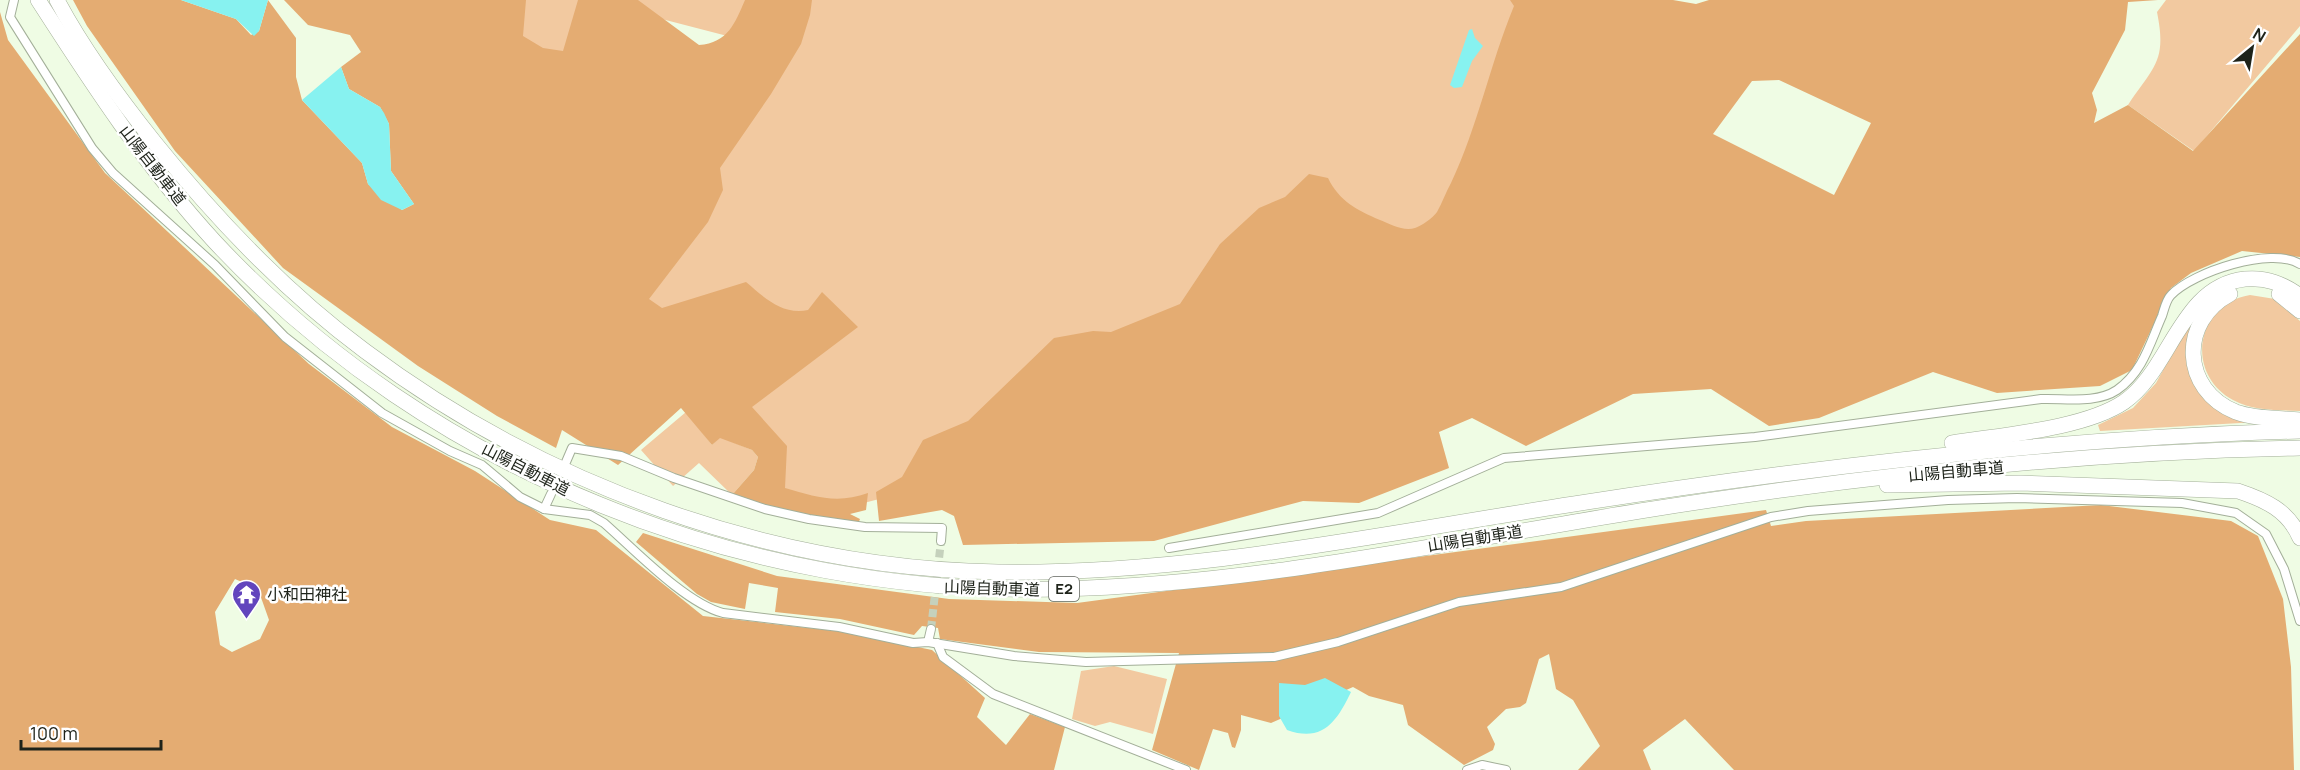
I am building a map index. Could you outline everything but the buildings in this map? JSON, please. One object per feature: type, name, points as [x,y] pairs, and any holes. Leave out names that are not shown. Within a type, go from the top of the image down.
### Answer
[{"type":"highway","name":"山陽自動車道","points":[[38,0],[92,84],[173,193],[216,243],[303,325],[404,400],[511,463],[618,513],[727,550],[841,574],[922,585],[992,589],[1061,589],[1142,584],[1302,566],[1645,510],[1857,480],[2068,461],[2300,448]]},
{"type":"highway","name":"山陽自動車道","points":[[57,0],[104,75],[187,183],[273,274],[364,351],[463,416],[519,447],[624,495],[731,532],[843,557],[925,568],[993,572],[1062,572],[1205,561],[1298,549],[1485,518],[1766,476],[1930,454],[2067,442],[2300,431]]},
{"type":"highway","points":[[1766,476],[2063,424],[2107,411],[2125,401],[2144,385],[2188,315],[2217,288],[2237,280],[2258,278],[2283,284],[2300,296]]},
{"type":"highway","points":[[2300,311],[2283,295],[2263,288],[2232,292],[2207,310],[2196,330],[2192,344],[2199,381],[2214,399],[2236,412],[2300,420]]},
{"type":"highway","points":[[1857,480],[1893,486],[2032,483],[2238,491],[2260,498],[2280,509],[2293,524],[2300,538]]},
{"type":"street","points":[[14,0],[10,17],[92,148],[113,173],[215,265],[285,337],[320,368],[382,413],[450,451],[482,465],[520,497],[544,509],[590,515],[604,523],[693,599],[710,609],[777,621],[839,627],[913,642],[1014,656],[1086,662],[1274,657],[1338,642],[1460,602],[1561,587],[1771,517],[1808,511],[1948,500],[2016,498],[2182,503],[2236,513],[2266,534],[2284,569],[2300,621]]},
{"type":"street","points":[[1169,548],[1378,513],[1504,458],[1755,437],[2040,399],[2082,400],[2115,391],[2137,372],[2170,296],[2188,282],[2234,263],[2270,258],[2300,264]]},
{"type":"street","points":[[566,462],[573,448],[621,456],[657,472],[765,509],[809,519],[865,527],[942,528],[941,541]]},
{"type":"street","points":[[544,509],[551,494]]},
{"type":"street","points":[[931,629],[933,643],[943,657],[993,694],[1186,770]]},
{"type":"street","points":[[1467,770],[1482,765],[1506,770]]},
{"type":"shaded area","points":[[73,0],[181,0],[236,19],[251,35],[259,31],[268,0],[296,38],[296,77],[302,100],[362,163],[368,184],[402,210],[414,204],[391,171],[389,124],[380,107],[349,89],[341,67],[361,52],[350,35],[308,25],[284,0],[526,0],[523,36],[543,48],[563,51],[578,0],[638,0],[699,45],[724,36],[734,24],[745,0],[812,0],[801,44],[771,94],[720,168],[723,190],[708,222],[649,299],[662,308],[746,282],[774,304],[799,311],[808,310],[822,292],[858,327],[752,407],[787,446],[785,488],[836,499],[868,493],[866,510],[850,514],[860,519],[858,524],[811,518],[732,495],[754,470],[758,457],[752,450],[720,438],[712,445],[681,408],[618,465],[562,430],[556,448],[497,416],[418,366],[283,268],[175,151],[87,26]]},
{"type":"shaded area","points":[[520,0],[1540,0],[1428,234],[1174,325],[902,493],[841,509],[776,490],[783,447],[653,330],[642,299],[777,49],[600,3],[575,77],[516,46]]},
{"type":"shaded area","points":[[1510,0],[1673,0],[1696,4],[1709,0],[2158,0],[2128,2],[2125,30],[2092,93],[2097,110],[2094,123],[2128,105],[2193,151],[2300,34],[2300,257],[2242,251],[2191,273],[2171,288],[2132,370],[2100,386],[1997,393],[1933,372],[1819,418],[1769,426],[1711,389],[1633,394],[1526,446],[1472,418],[1439,432],[1449,468],[1359,503],[1303,501],[1154,541],[963,545],[954,516],[942,510],[879,521],[876,492],[902,477],[923,440],[968,421],[1054,338],[1093,331],[1111,332],[1180,304],[1220,244],[1259,208],[1285,197],[1309,174],[1328,178],[1343,199],[1364,212],[1393,225],[1411,229],[1430,219],[1437,212],[1460,161],[1514,6]],"holes":[[[1779,80],[1871,123],[1834,195],[1713,134],[1752,81]]]},
{"type":"shaded area","points":[[2166,0],[2300,0],[2300,26],[2194,151],[2128,105],[2156,63],[2160,42],[2157,12]]},
{"type":"shaded area","points":[[0,12],[8,40],[105,173],[309,364],[392,427],[475,471],[550,520],[596,530],[703,616],[845,632],[932,650],[985,698],[977,717],[1006,745],[1030,714],[1065,727],[1054,770],[0,770]],"holes":[[[235,579],[258,589],[269,620],[260,639],[232,652],[220,645],[215,612]]]},
{"type":"shaded area","points":[[2250,295],[2275,299],[2300,321],[2300,411],[2266,409],[2241,404],[2217,388],[2207,373],[2203,357],[2203,341],[2208,325],[2218,311],[2232,301]]},
{"type":"shaded area","points":[[2192,318],[2188,361],[2198,386],[2222,403],[2258,422],[2100,431],[2098,425],[2133,408],[2156,383]]},
{"type":"shaded area","points":[[686,412],[712,445],[720,437],[752,450],[758,457],[754,470],[732,495],[699,463],[673,486],[641,450]]},
{"type":"shaded area","points":[[2101,505],[2231,521],[2258,536],[2283,599],[2291,667],[2294,770],[1734,770],[1685,719],[1643,750],[1651,770],[1578,770],[1600,746],[1573,700],[1556,689],[1549,654],[1539,659],[1526,703],[1520,707],[1506,709],[1487,727],[1495,744],[1493,750],[1464,765],[1408,725],[1403,705],[1369,696],[1353,687],[1271,723],[1241,715],[1241,730],[1235,748],[1232,747],[1228,733],[1213,729],[1199,770],[1152,750],[1179,653],[1039,652],[940,639],[938,628],[922,626],[914,635],[840,619],[775,612],[778,588],[749,583],[745,609],[711,602],[697,594],[636,542],[643,533],[777,576],[949,599],[1077,603],[1766,510],[1771,526],[1806,521]]},
{"type":"shaded area","points":[[1114,666],[1167,679],[1153,734],[1110,722],[1095,726],[1072,719],[1081,671]]},
{"type":"water","points":[[181,0],[268,0],[259,31],[254,36],[236,19]]},
{"type":"water","points":[[1472,29],[1475,38],[1483,46],[1472,61],[1462,87],[1454,88],[1450,85],[1469,30]]},
{"type":"water","points":[[341,67],[349,89],[380,107],[389,124],[391,171],[414,204],[402,210],[381,200],[368,184],[362,163],[302,100]]},
{"type":"water","points":[[1325,678],[1351,692],[1340,712],[1327,727],[1319,731],[1310,734],[1287,730],[1279,716],[1279,683],[1305,685]]},
{"type":"tunnel","points":[[931,629],[941,541]]},
{"type":"place","name":"小和田神社","points":[[246,620]]}]
